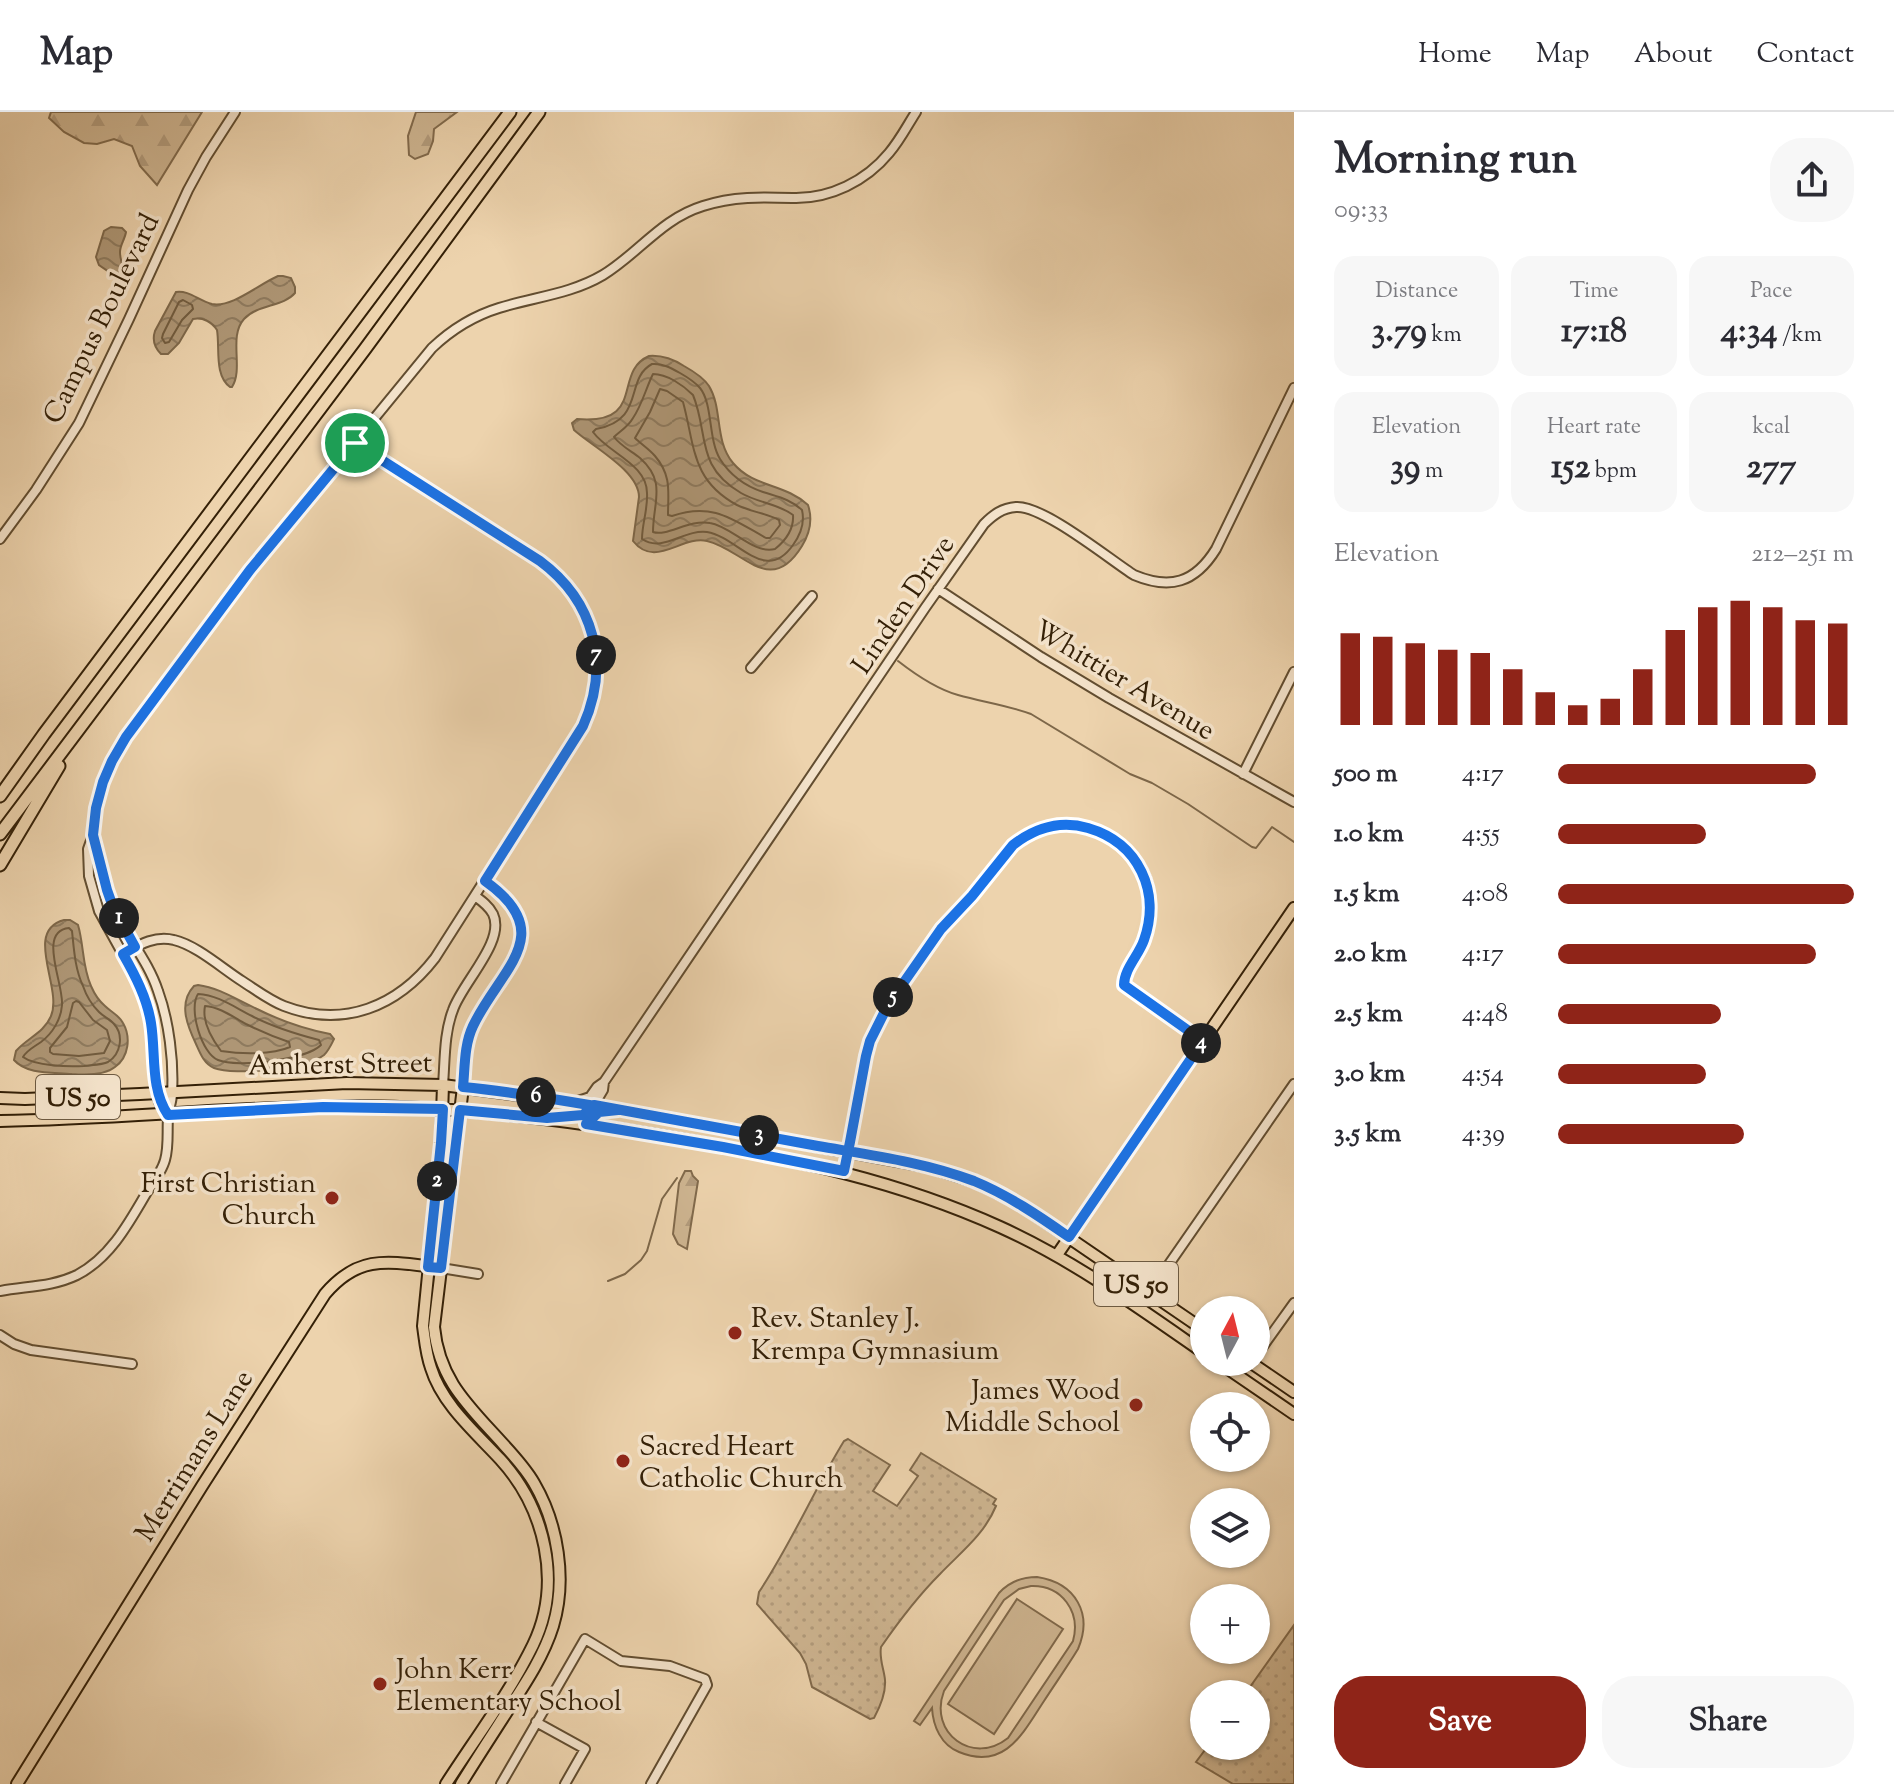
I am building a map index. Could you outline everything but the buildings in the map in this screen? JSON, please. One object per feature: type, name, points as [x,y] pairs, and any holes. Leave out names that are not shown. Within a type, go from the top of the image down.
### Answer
[{"type":"highway","points":[[0,796],[510,112]]},
{"type":"highway","points":[[0,834],[539,112]]},
{"type":"highway","points":[[509,155],[545,112]]},
{"type":"highway","points":[[0,865],[98,705]]},
{"type":"highway","points":[[0,787],[44,734]]},
{"type":"main road","points":[[1057,1255],[1294,908]]},
{"type":"main road","name":"Amherst Street","points":[[0,1098],[347,1083],[443,1085],[594,1105],[848,1151],[930,1167],[976,1182],[1018,1203],[1190,1321]]},
{"type":"main road","points":[[443,1085],[441,1143],[423,1326],[426,1351],[431,1371],[441,1390],[462,1419],[511,1471],[526,1494],[542,1533],[548,1563],[548,1590],[534,1644],[446,1784]]},
{"type":"main road","points":[[461,1784],[546,1646],[554,1625],[560,1581],[550,1519],[535,1483],[454,1388],[436,1347],[434,1327],[463,1087]]},
{"type":"main road","points":[[547,1118],[583,1115],[594,1105]]},
{"type":"main road","name":"Amherst Street","points":[[0,1121],[323,1107],[443,1109],[547,1118],[723,1147],[844,1171],[967,1212],[1057,1255],[1190,1343]]},
{"type":"main road","points":[[586,1124],[599,1112],[618,1110]]},
{"type":"main road","name":"Merrimans Lane","points":[[17,1784],[325,1294],[347,1273],[364,1265],[388,1261],[441,1268]]},
{"type":"main road","points":[[1106,1286],[1142,1300],[1149,1293]]},
{"type":"main road","points":[[1237,1376],[1261,1392]]},
{"type":"main road","points":[[1270,1376],[1294,1393]]},
{"type":"main road","points":[[1270,1392],[1276,1388],[1294,1393]]},
{"type":"main road","points":[[1270,1398],[1294,1414]]},
{"type":"street","name":"Campus Boulevard","points":[[0,539],[79,423],[188,190],[235,112]]},
{"type":"street","points":[[909,112],[909,123]]},
{"type":"street","points":[[168,1115],[157,1093],[150,1019],[141,988],[106,925],[93,894],[87,863],[88,849],[103,782],[112,761],[126,737],[250,570],[432,348],[463,324],[498,308],[556,294],[595,279],[627,258],[663,225],[698,207],[736,198],[812,197],[852,184],[887,156],[916,112]]},
{"type":"street","name":"Linden Drive","points":[[575,1102],[590,1097],[604,1082],[984,524],[1000,511],[1023,507],[1039,513],[1146,580],[1167,584],[1187,578],[1205,565],[1216,549],[1294,388]]},
{"type":"street","points":[[123,954],[153,939],[176,940],[198,951],[263,995],[314,1014],[356,1013],[392,999],[417,979],[435,958],[587,717],[593,697],[596,654],[590,628],[572,592],[560,577],[355,443]]},
{"type":"street","name":"Whittier Avenue","points":[[938,589],[1055,665],[1294,802]]},
{"type":"street","points":[[751,668],[812,596]]},
{"type":"street","points":[[1243,774],[1294,672]]},
{"type":"street","points":[[844,1171],[866,1056],[888,1005],[941,929],[1013,845],[1042,828],[1064,825],[1088,828],[1116,841],[1135,859],[1149,890],[1150,915],[1144,940],[1124,985],[1203,1041]]},
{"type":"street","points":[[0,1291],[61,1281],[85,1270],[107,1252],[164,1164],[168,1148],[172,1092],[164,1010],[154,981],[113,907],[93,835]]},
{"type":"street","points":[[463,1087],[472,1029],[514,961],[521,940],[520,921],[513,905],[485,881]]},
{"type":"street","points":[[443,1085],[452,1012],[495,936],[493,914],[475,896]]},
{"type":"street","name":"Linden Drive","points":[[594,1105],[604,1082]]},
{"type":"street","points":[[1149,1293],[1294,1084]]},
{"type":"street","name":"Merrimans Lane","points":[[441,1268],[478,1274]]},
{"type":"street","points":[[1270,1336],[1294,1303]]},
{"type":"street","points":[[0,1335],[31,1350],[132,1364]]},
{"type":"street","points":[[501,1784],[585,1639],[621,1661],[670,1666],[705,1679],[707,1685],[651,1784]]},
{"type":"street","points":[[536,1722],[585,1749],[565,1784]]},
{"type":"green space","points":[[51,112],[202,112],[157,185],[140,166],[132,146],[114,139],[97,144],[84,143],[64,132],[49,118]]},
{"type":"green space","points":[[416,112],[457,112],[434,129],[428,154],[415,159],[409,155],[408,136]]},
{"type":"green space","points":[[685,1171],[691,1171],[698,1181],[687,1249],[678,1244],[673,1234],[679,1183]]},
{"type":"green space","points":[[848,1439],[890,1465],[873,1491],[897,1506],[918,1476],[910,1470],[921,1453],[996,1499],[993,1504],[996,1506],[979,1534],[924,1591],[881,1647],[885,1690],[874,1718],[870,1719],[812,1687],[800,1653],[757,1604],[759,1592],[844,1441]]},
{"type":"green space","points":[[1037,1577],[1062,1586],[1078,1602],[1083,1624],[1078,1649],[1011,1746],[989,1757],[959,1752],[947,1745],[939,1734],[932,1708],[920,1725],[914,1721],[999,1593],[1011,1583]],"holes":[[[1042,1587],[1052,1590],[1067,1602],[1074,1620],[1073,1641],[1008,1738],[995,1746],[968,1747],[948,1732],[942,1720],[944,1691],[1004,1600],[1019,1589]]]},
{"type":"green space","points":[[1017,1599],[1063,1629],[994,1734],[948,1704]]},
{"type":"green space","points":[[1294,1625],[1294,1784],[1233,1784],[1196,1762],[1270,1760],[1270,1680],[1255,1680],[1266,1664],[1270,1664],[1270,1659]]},
{"type":"water","points":[[111,227],[122,228],[126,232],[120,249],[122,268],[115,276],[99,265],[96,257],[104,231]]},
{"type":"water","points":[[278,276],[291,278],[295,293],[284,301],[250,314],[239,326],[237,371],[232,387],[222,376],[217,330],[207,321],[193,319],[179,343],[168,354],[161,354],[157,349],[155,331],[176,292],[207,303],[220,304],[237,299]]},
{"type":"water","points":[[649,356],[676,361],[707,383],[716,404],[723,444],[741,471],[808,505],[809,531],[790,561],[779,568],[767,569],[707,541],[698,540],[650,552],[633,541],[639,497],[637,487],[614,460],[574,430],[572,423],[577,419],[599,419],[613,414],[621,406],[632,373]]},
{"type":"water","points":[[64,920],[78,925],[92,989],[126,1028],[128,1040],[123,1058],[106,1072],[41,1072],[19,1065],[14,1060],[16,1051],[44,1027],[51,1016],[53,1004],[46,936],[52,926]]},
{"type":"water","points":[[194,986],[221,992],[284,1021],[330,1034],[334,1039],[324,1055],[302,1064],[253,1071],[214,1068],[201,1054],[186,1014],[186,1000]]},
{"type":"waterway","points":[[898,661],[926,681],[950,692],[1031,714],[1130,774],[1188,804],[1252,847],[1256,848],[1272,827],[1294,842]]},
{"type":"waterway","points":[[608,1281],[625,1274],[641,1260],[647,1251],[662,1199],[677,1178]]},
{"type":"place","name":"First Christian Church","points":[[332,1198]]},
{"type":"place","name":"Rev. Stanley J. Krempa Gymnasium","points":[[735,1333]]},
{"type":"place","name":"James Wood Middle School","points":[[1136,1405]]},
{"type":"place","name":"Sacred Heart Catholic Church","points":[[623,1461]]},
{"type":"place","name":"John Kerr Elementary School","points":[[380,1684]]},
{"type":"route","points":[[355,443],[250,570],[126,737],[109,766],[98,799],[93,835],[113,907],[135,947],[123,954],[145,1000],[154,1041],[157,1093],[168,1115],[358,1106],[443,1109],[428,1267],[441,1268],[460,1110],[547,1118],[583,1115],[594,1105],[848,1151],[930,1167],[998,1192],[1069,1237],[1203,1041],[1124,985],[1148,926],[1149,890],[1135,859],[1116,841],[1088,828],[1054,826],[1022,838],[927,946],[888,1005],[870,1041],[866,1056],[850,1142],[848,1151],[844,1171],[586,1124],[599,1112],[618,1110],[594,1105],[569,1101],[463,1087],[472,1029],[514,961],[521,940],[520,921],[513,905],[485,881],[583,726],[596,679],[594,644],[580,605],[556,573],[355,443]]}]
